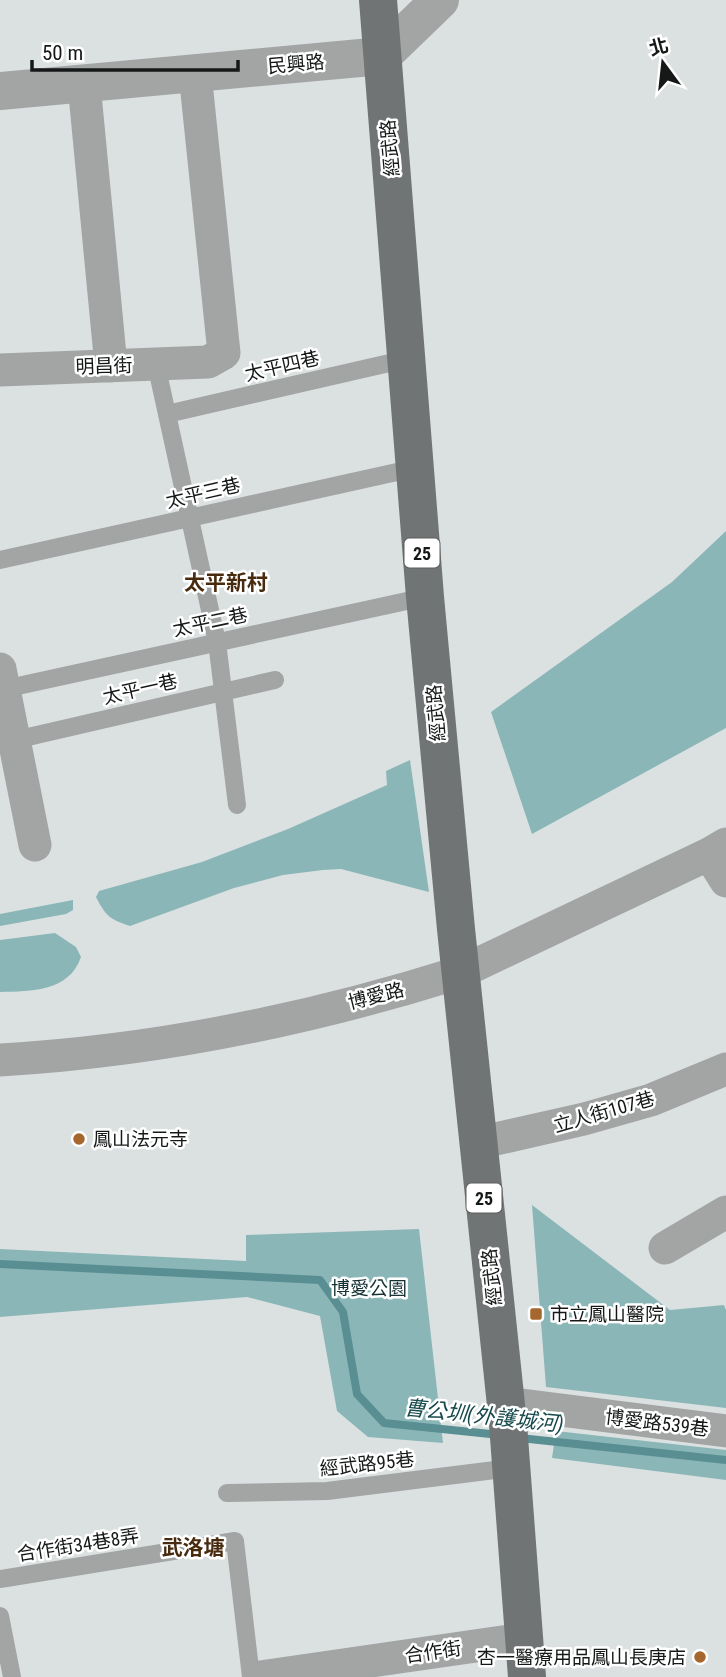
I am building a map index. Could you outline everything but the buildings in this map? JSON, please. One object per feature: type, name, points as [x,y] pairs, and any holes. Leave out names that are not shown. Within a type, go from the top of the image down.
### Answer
[{"type":"main road","name":"經武路","points":[[378,0],[425,597],[508,1436],[527,1677]]},
{"type":"street","points":[[382,56],[440,0]]},
{"type":"street","name":"民興路","points":[[0,91],[382,56]]},
{"type":"street","name":"明昌街","points":[[0,370],[208,362],[224,353],[195,73]]},
{"type":"street","points":[[84,84],[111,366]]},
{"type":"street","points":[[3,694],[36,845]]},
{"type":"street","name":"博愛路","points":[[0,1060],[177,1042],[283,1019],[461,972],[720,860]]},
{"type":"street","name":"立人街107巷","points":[[478,1143],[584,1119],[650,1100],[726,1069]]},
{"type":"street","points":[[665,1248],[726,1212]]},
{"type":"street","name":"博愛路539巷","points":[[508,1436],[726,1431]]},
{"type":"street","name":"合作街","points":[[260,1677],[524,1639]]},
{"type":"lane","name":"太平四巷","points":[[167,414],[407,359]]},
{"type":"lane","points":[[156,364],[216,642],[237,805]]},
{"type":"lane","name":"太平三巷","points":[[0,560],[415,468]]},
{"type":"lane","name":"太平二巷","points":[[3,694],[216,642],[425,597]]},
{"type":"lane","name":"太平一巷","points":[[15,740],[275,680]]},
{"type":"lane","name":"經武路95巷","points":[[226,1493],[327,1491],[508,1436]]},
{"type":"lane","name":"合作街34巷8弄","points":[[0,1579],[235,1541],[251,1677]]},
{"type":"lane","points":[[0,1616],[12,1677]]},
{"type":"green space","points":[[726,531],[726,728],[532,834],[491,712],[672,582]]},
{"type":"green space","points":[[410,760],[429,892],[341,869],[323,870],[283,875],[234,888],[130,926],[109,916],[96,897],[99,891],[202,862],[288,829],[387,785],[386,771]]},
{"type":"green space","points":[[73,900],[73,910],[66,914],[0,926],[0,914]]},
{"type":"green space","points":[[55,933],[76,947],[81,957],[68,977],[36,990],[0,992],[0,940]]},
{"type":"green space","points":[[532,1205],[670,1310],[724,1305],[726,1408],[546,1387]]},
{"type":"green space","name":"博愛公園","points":[[419,1229],[443,1443],[368,1437],[337,1411],[320,1316],[247,1297],[0,1317],[0,1249],[246,1261],[246,1235]]},
{"type":"green space","points":[[556,1431],[726,1450],[726,1480],[552,1458]]},
{"type":"waterway","name":"曹公圳(外護城河)","points":[[0,1264],[320,1280],[343,1312],[357,1394],[384,1423],[500,1435]]},
{"type":"waterway","name":"曹公圳(外護城河)","points":[[520,1438],[726,1460]]},
{"type":"place","name":"鳳山法元寺","points":[[79,1139]]},
{"type":"place","name":"市立鳳山醫院","points":[[536,1314]]},
{"type":"place","name":"杏一醫療用品鳳山長庚店","points":[[700,1657]]},
{"type":"district","name":"太平新村","points":[[226,583]]},
{"type":"district","name":"武洛塘","points":[[193,1548]]}]
